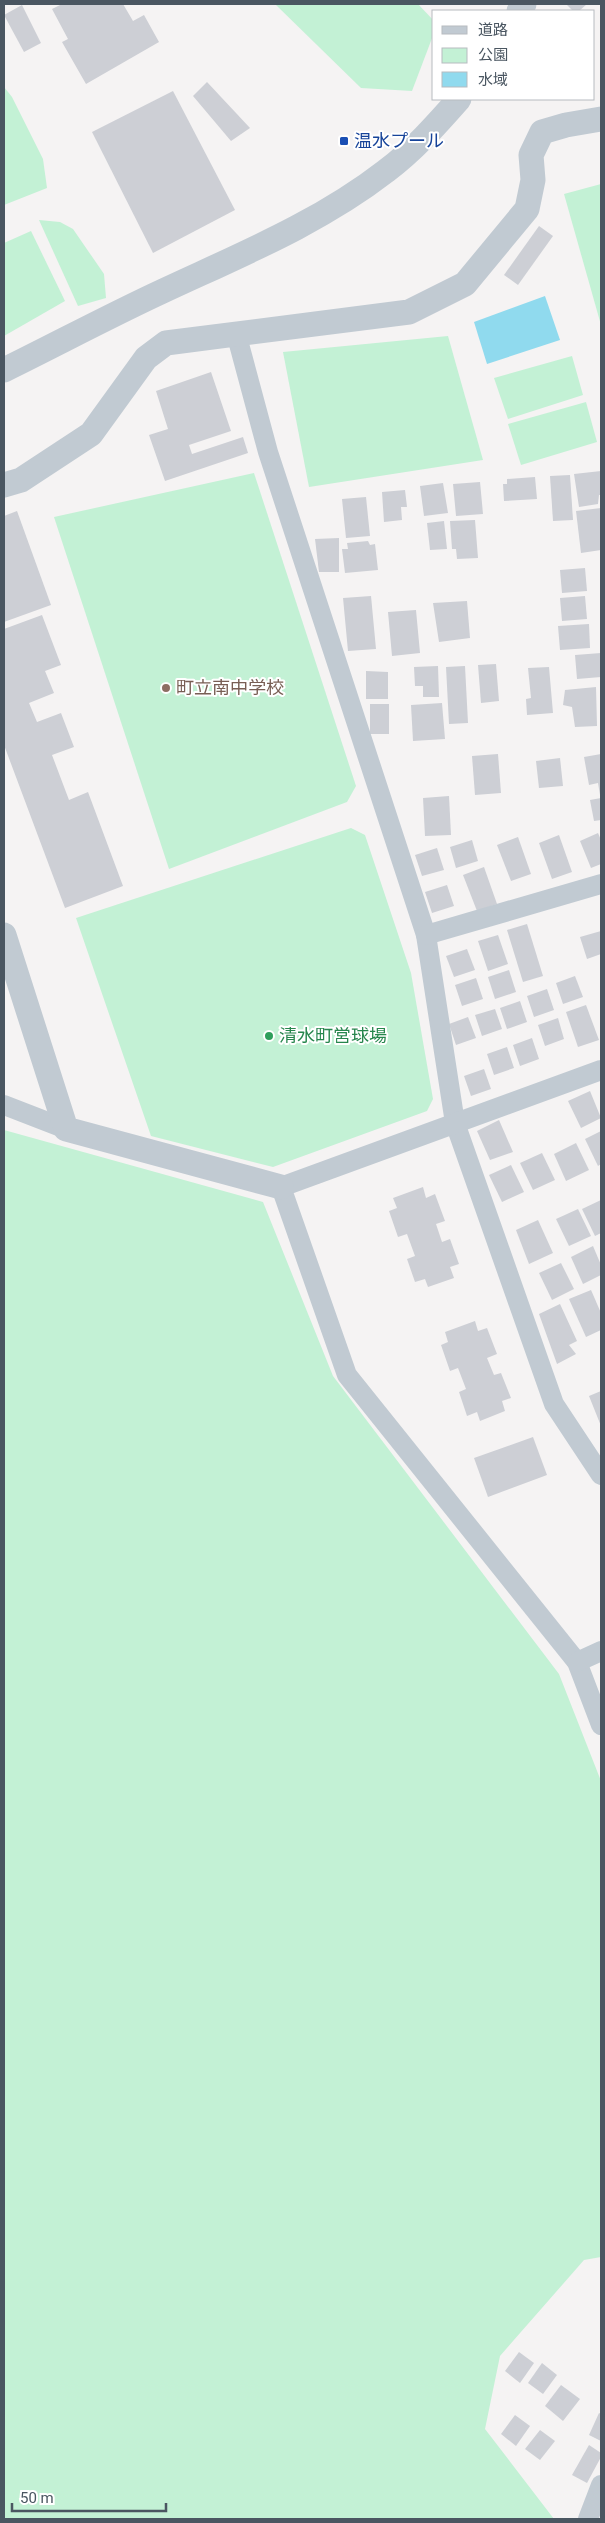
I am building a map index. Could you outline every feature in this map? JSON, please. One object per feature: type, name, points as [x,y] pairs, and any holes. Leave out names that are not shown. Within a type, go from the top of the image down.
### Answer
[{"type":"street","points":[[4,370],[136,304],[294,230],[346,200],[388,170],[436,125],[458,100]]},
{"type":"street","points":[[4,485],[21,480],[91,434],[146,358],[166,343],[409,312],[465,284],[527,209],[533,180],[531,155],[542,132],[566,125],[601,119]]},
{"type":"street","points":[[236,333],[268,452],[426,935],[455,1123],[554,1404],[601,1475]]},
{"type":"street","points":[[426,935],[601,884]]},
{"type":"street","points":[[4,935],[66,1129]]},
{"type":"street","points":[[4,1104],[66,1129],[281,1187],[601,1070]]},
{"type":"street","points":[[281,1187],[347,1375],[577,1662],[601,1725]]},
{"type":"street","points":[[577,1662],[601,1651]]},
{"type":"street","points":[[588,2519],[601,2484]]},
{"type":"green space","points":[[275,4],[418,4],[432,19],[432,38],[412,91],[361,88]]},
{"type":"green space","points":[[4,87],[12,97],[43,159],[47,188],[4,205]]},
{"type":"green space","points":[[601,184],[601,325],[564,194]]},
{"type":"green space","points":[[39,220],[60,222],[73,229],[104,274],[106,298],[78,306]]},
{"type":"green space","points":[[31,231],[65,301],[4,336],[4,243]]},
{"type":"green space","points":[[448,336],[483,460],[309,487],[283,352]]},
{"type":"green space","points":[[572,356],[583,395],[508,419],[494,378]]},
{"type":"green space","points":[[586,402],[597,442],[521,465],[508,424]]},
{"type":"green space","points":[[254,473],[356,786],[347,802],[169,869],[54,517]]},
{"type":"green space","name":"清水町営球場","points":[[351,828],[365,835],[411,973],[433,1099],[427,1111],[273,1167],[151,1136],[76,918]]},
{"type":"green space","points":[[4,1130],[263,1202],[333,1376],[559,1674],[601,1781],[601,2257],[584,2260],[500,2356],[485,2429],[554,2519],[4,2519]]},
{"type":"water","points":[[545,296],[560,340],[487,364],[474,322]]},
{"type":"building","points":[[62,4],[123,4],[133,21],[144,15],[159,42],[86,84],[62,42],[68,39],[52,9]]},
{"type":"building","points":[[566,4],[587,4],[580,10],[572,10]]},
{"type":"building","points":[[22,5],[41,43],[24,52],[4,15]]},
{"type":"building","points":[[207,82],[250,128],[231,141],[193,96]]},
{"type":"building","points":[[173,91],[235,210],[153,253],[92,132]]},
{"type":"building","points":[[539,226],[553,236],[518,285],[504,275]]},
{"type":"building","points":[[211,372],[231,431],[189,445],[192,454],[243,437],[248,453],[165,481],[149,435],[168,429],[156,391]]},
{"type":"building","points":[[601,471],[601,495],[599,495],[598,504],[579,507],[574,474]]},
{"type":"building","points":[[570,475],[573,520],[553,521],[550,476]]},
{"type":"building","points":[[535,477],[537,499],[504,501],[503,484],[507,484],[507,479]]},
{"type":"building","points":[[480,482],[483,514],[456,516],[453,484]]},
{"type":"building","points":[[443,483],[448,513],[424,516],[420,486]]},
{"type":"building","points":[[405,490],[407,507],[401,507],[402,520],[384,522],[382,492]]},
{"type":"building","points":[[366,497],[370,536],[346,538],[342,499]]},
{"type":"building","points":[[601,508],[601,550],[581,553],[576,511]]},
{"type":"building","points":[[17,511],[51,605],[4,622],[4,516]]},
{"type":"building","points":[[475,520],[478,558],[457,559],[456,549],[452,549],[450,521]]},
{"type":"building","points":[[444,521],[447,549],[430,550],[427,523]]},
{"type":"building","points":[[339,538],[339,572],[319,572],[315,539]]},
{"type":"building","points":[[368,541],[370,545],[375,544],[378,570],[345,573],[342,549],[348,549],[347,543]]},
{"type":"building","points":[[585,568],[587,591],[562,593],[560,570]]},
{"type":"building","points":[[371,596],[376,649],[348,651],[343,598]]},
{"type":"building","points":[[585,596],[587,619],[562,621],[560,598]]},
{"type":"building","points":[[467,601],[470,638],[439,642],[433,603]]},
{"type":"building","points":[[416,610],[420,653],[392,656],[388,612]]},
{"type":"building","points":[[42,615],[61,665],[45,671],[54,693],[29,703],[37,722],[61,713],[74,747],[52,755],[69,800],[88,792],[123,886],[65,908],[4,745],[4,629]]},
{"type":"building","points":[[589,624],[590,648],[560,650],[558,626]]},
{"type":"building","points":[[601,653],[601,677],[577,679],[575,655]]},
{"type":"building","points":[[496,664],[499,701],[481,703],[478,665]]},
{"type":"building","points":[[438,666],[439,697],[423,697],[423,686],[415,686],[414,667]]},
{"type":"building","points":[[465,666],[468,723],[449,724],[446,667]]},
{"type":"building","points":[[549,667],[553,713],[527,715],[526,699],[531,698],[528,668]]},
{"type":"building","points":[[366,671],[388,672],[388,699],[366,699]]},
{"type":"building","points":[[596,687],[597,726],[575,727],[572,707],[563,705],[565,690]]},
{"type":"building","points":[[442,703],[445,739],[413,741],[411,705]]},
{"type":"building","points":[[370,704],[389,704],[389,734],[370,734]]},
{"type":"building","points":[[498,754],[501,793],[475,795],[472,756]]},
{"type":"building","points":[[601,754],[600,795],[598,783],[589,785],[584,757]]},
{"type":"building","points":[[560,758],[563,786],[539,788],[536,761]]},
{"type":"building","points":[[449,796],[451,835],[425,836],[423,798]]},
{"type":"building","points":[[601,798],[601,820],[594,821],[590,800]]},
{"type":"building","points":[[598,833],[601,840],[601,864],[591,868],[580,841]]},
{"type":"building","points":[[559,835],[572,872],[552,879],[539,843]]},
{"type":"building","points":[[518,837],[531,874],[511,881],[497,845]]},
{"type":"building","points":[[472,840],[478,861],[456,868],[450,847]]},
{"type":"building","points":[[437,848],[444,870],[422,876],[415,855]]},
{"type":"building","points":[[484,867],[497,904],[477,911],[463,875]]},
{"type":"building","points":[[447,885],[454,906],[432,913],[425,892]]},
{"type":"building","points":[[527,924],[543,976],[523,982],[507,930]]},
{"type":"building","points":[[601,931],[601,954],[587,959],[580,937]]},
{"type":"building","points":[[498,935],[508,964],[488,971],[478,941]]},
{"type":"building","points":[[467,949],[475,970],[454,977],[446,956]]},
{"type":"building","points":[[509,970],[516,992],[495,999],[488,977]]},
{"type":"building","points":[[575,976],[583,997],[563,1004],[556,983]]},
{"type":"building","points":[[476,978],[483,999],[462,1006],[455,985]]},
{"type":"building","points":[[547,989],[554,1010],[534,1017],[527,996]]},
{"type":"building","points":[[520,1001],[527,1022],[507,1029],[500,1008]]},
{"type":"building","points":[[586,1005],[599,1040],[578,1047],[566,1012]]},
{"type":"building","points":[[495,1009],[502,1029],[482,1036],[475,1015]]},
{"type":"building","points":[[468,1017],[476,1038],[456,1045],[449,1024]]},
{"type":"building","points":[[558,1018],[564,1039],[545,1046],[538,1025]]},
{"type":"building","points":[[532,1038],[539,1059],[520,1066],[513,1045]]},
{"type":"building","points":[[507,1047],[514,1068],[494,1075],[487,1054]]},
{"type":"building","points":[[484,1069],[491,1089],[471,1096],[464,1076]]},
{"type":"building","points":[[590,1091],[601,1118],[581,1128],[568,1101]]},
{"type":"building","points":[[499,1120],[513,1152],[490,1160],[477,1131]]},
{"type":"building","points":[[601,1131],[601,1164],[598,1166],[585,1139]]},
{"type":"building","points":[[576,1143],[589,1170],[566,1181],[554,1154]]},
{"type":"building","points":[[542,1153],[555,1180],[533,1190],[520,1163]]},
{"type":"building","points":[[511,1165],[524,1192],[502,1202],[489,1175]]},
{"type":"building","points":[[423,1187],[426,1198],[435,1194],[445,1221],[436,1224],[442,1242],[450,1239],[459,1264],[450,1267],[454,1278],[428,1287],[425,1279],[415,1282],[407,1259],[415,1256],[407,1234],[398,1237],[389,1211],[397,1208],[393,1198]]},
{"type":"building","points":[[601,1200],[601,1233],[595,1236],[582,1209]]},
{"type":"building","points":[[578,1209],[591,1236],[569,1246],[556,1219]]},
{"type":"building","points":[[538,1220],[553,1253],[529,1264],[516,1230]]},
{"type":"building","points":[[593,1246],[601,1265],[601,1275],[583,1284],[571,1257]]},
{"type":"building","points":[[561,1263],[574,1289],[552,1300],[539,1273]]},
{"type":"building","points":[[591,1290],[601,1313],[601,1330],[586,1337],[569,1299]]},
{"type":"building","points":[[560,1304],[577,1341],[569,1345],[576,1354],[557,1364],[539,1314]]},
{"type":"building","points":[[475,1321],[478,1331],[487,1328],[497,1354],[487,1358],[494,1375],[501,1373],[511,1398],[502,1401],[505,1411],[480,1421],[477,1412],[467,1416],[459,1392],[466,1389],[458,1368],[450,1371],[441,1345],[448,1342],[445,1332]]},
{"type":"building","points":[[601,1391],[601,1426],[589,1396]]},
{"type":"building","points":[[533,1437],[547,1475],[488,1497],[474,1458]]},
{"type":"building","points":[[519,2352],[534,2363],[520,2383],[505,2371]]},
{"type":"building","points":[[542,2363],[557,2375],[543,2394],[528,2383]]},
{"type":"building","points":[[561,2385],[580,2399],[563,2421],[545,2406]]},
{"type":"building","points":[[599,2413],[601,2414],[601,2441],[589,2435]]},
{"type":"building","points":[[515,2415],[530,2426],[516,2446],[501,2434]]},
{"type":"building","points":[[540,2430],[555,2441],[540,2460],[525,2449]]},
{"type":"building","points":[[589,2445],[601,2453],[601,2457],[587,2483],[572,2475]]},
{"type":"place","name":"温水プール","points":[[344,141]]},
{"type":"place","name":"町立南中学校","points":[[166,688]]},
{"type":"place","name":"清水町営球場","points":[[269,1036]]}]
